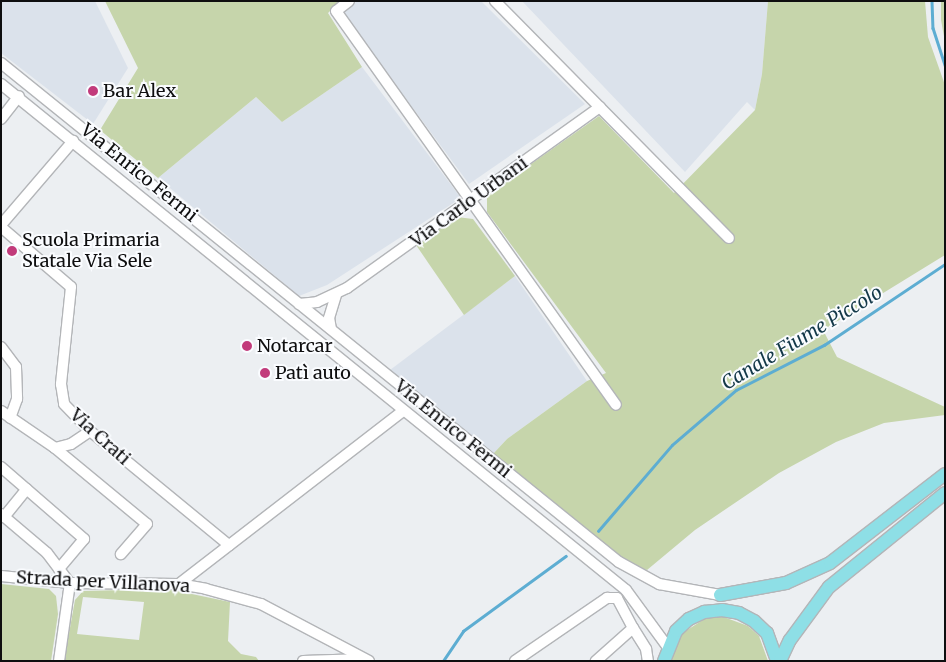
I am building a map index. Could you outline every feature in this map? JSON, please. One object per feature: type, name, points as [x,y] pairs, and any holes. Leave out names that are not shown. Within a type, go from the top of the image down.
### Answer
[{"type":"main road","name":"Via Enrico Fermi","points":[[720,595],[786,583],[830,563],[849,551],[945,474]]},
{"type":"main road","points":[[779,661],[790,640],[829,587],[945,493]]},
{"type":"main road","points":[[704,612],[720,595],[739,613],[754,621],[767,633],[779,661]]},
{"type":"main road","points":[[664,661],[667,646],[676,631],[689,619],[704,612],[722,610],[739,613]]},
{"type":"street","points":[[349,1],[336,11],[616,405]]},
{"type":"street","points":[[495,1],[729,238]]},
{"type":"street","name":"Via Enrico Fermi","points":[[1,63],[619,562],[659,584],[720,595]]},
{"type":"street","name":"Via Enrico Fermi","points":[[1,84],[19,96],[402,411],[626,590],[667,646]]},
{"type":"street","points":[[1,119],[19,96]]},
{"type":"street","name":"Via Carlo Urbani","points":[[299,304],[336,296],[471,202],[600,106]]},
{"type":"street","points":[[1,226],[73,141]]},
{"type":"street","name":"Via Crati","points":[[1,226],[71,287],[62,391],[64,404],[90,431],[229,545]]},
{"type":"street","points":[[331,329],[329,318],[336,296]]},
{"type":"street","points":[[1,347],[16,367],[17,399],[10,418]]},
{"type":"street","points":[[1,411],[55,448],[147,524],[121,554]]},
{"type":"street","name":"Via Enrico Fermi","points":[[179,584],[402,411]]},
{"type":"street","points":[[55,448],[70,444],[90,431]]},
{"type":"street","points":[[1,467],[84,538],[59,569]]},
{"type":"street","points":[[27,489],[3,516],[47,554],[70,583],[59,661]]},
{"type":"street","name":"Strada per Villanova","points":[[1,576],[70,583],[179,584],[250,599],[367,660]]},
{"type":"street","points":[[515,661],[612,597],[620,600],[633,628],[646,649],[648,661]]},
{"type":"street","points":[[596,661],[633,628]]},
{"type":"street","points":[[303,661],[367,660]]},
{"type":"shaded area","points":[[1,1],[95,1],[128,68],[93,124],[1,53]]},
{"type":"shaded area","points":[[357,1],[481,1],[585,104],[469,184],[342,12]]},
{"type":"shaded area","points":[[522,1],[768,1],[762,74],[755,110],[747,102],[685,172]]},
{"type":"shaded area","points":[[362,67],[461,198],[327,285],[299,296],[158,178],[256,97],[282,122]]},
{"type":"shaded area","points":[[515,276],[587,381],[507,439],[493,454],[390,370]]},
{"type":"green space","points":[[105,1],[340,1],[328,13],[362,67],[282,122],[256,97],[158,178],[100,130],[138,68]]},
{"type":"green space","points":[[768,1],[925,1],[928,37],[945,85],[945,255],[823,330],[837,357],[945,407],[945,415],[884,423],[836,442],[779,473],[695,530],[647,570],[634,566],[608,547],[493,454],[507,439],[587,381],[606,373],[487,212],[487,195],[599,116],[674,193],[755,110],[762,74]]},
{"type":"green space","points":[[941,1],[945,1],[945,42],[941,20]]},
{"type":"green space","points":[[457,217],[473,219],[515,276],[464,315],[416,245]]},
{"type":"green space","points":[[1,584],[49,589],[56,596],[58,614],[51,661],[1,661]]},
{"type":"green space","points":[[168,589],[230,602],[228,641],[241,654],[256,657],[259,661],[64,661],[75,600],[83,591]],"holes":[[[83,597],[144,602],[139,640],[77,634]]]},
{"type":"green space","points":[[721,616],[748,626],[759,636],[768,661],[670,661],[681,634],[706,618]]},
{"type":"waterway","name":"Canale Fiume Piccolo","points":[[932,1],[933,28],[945,66]]},
{"type":"waterway","name":"Canale Fiume Piccolo","points":[[598,531],[672,445],[736,390],[824,345],[945,264]]},
{"type":"waterway","name":"Canale Fiume Piccolo","points":[[443,661],[463,631],[566,556]]},
{"type":"place","name":"Bar Alex","points":[[93,91]]},
{"type":"place","name":"Scuola Primaria Statale Via Sele","points":[[12,251]]},
{"type":"place","name":"Notarcar","points":[[247,346]]},
{"type":"place","name":"Patì auto","points":[[265,373]]}]
